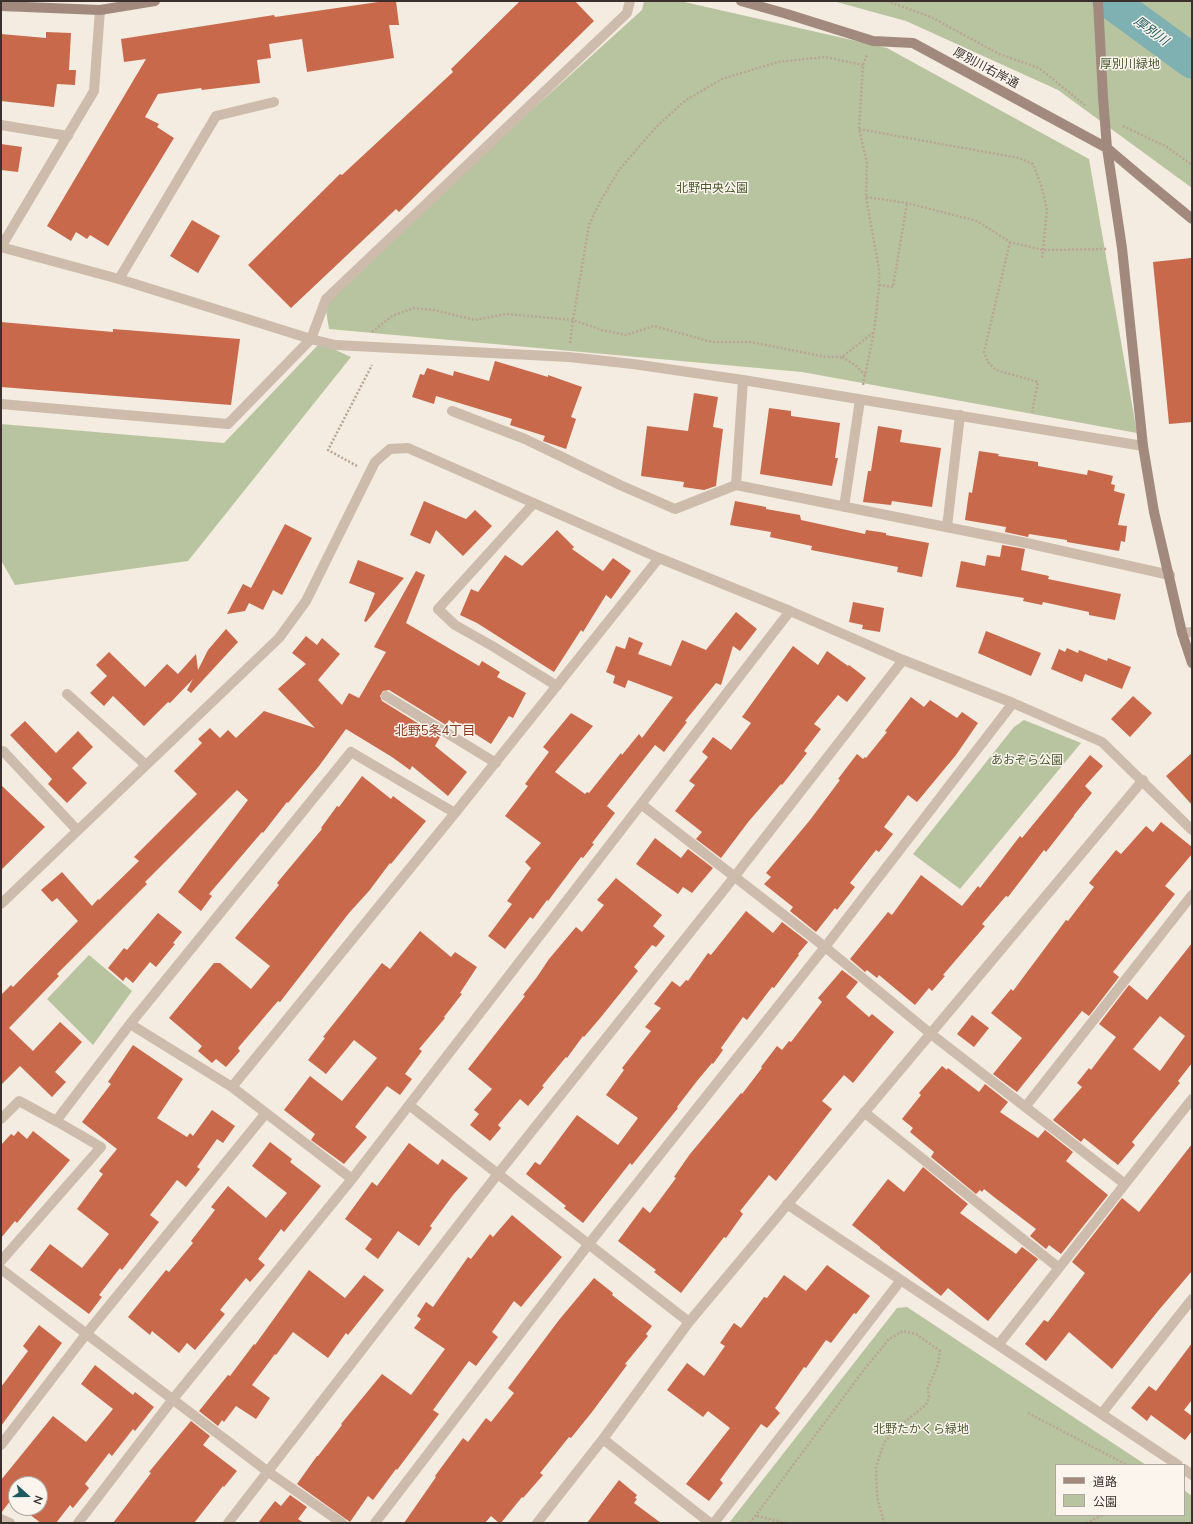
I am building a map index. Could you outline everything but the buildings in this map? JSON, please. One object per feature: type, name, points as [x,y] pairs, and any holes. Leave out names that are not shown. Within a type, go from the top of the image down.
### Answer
[{"type":"street","points":[[1,6],[100,10],[156,1]]},
{"type":"street","points":[[1,404],[228,424],[311,339],[326,299],[627,13],[630,1]]},
{"type":"street","name":"厚別川右岸通","points":[[741,1],[873,41],[913,43],[1107,148],[1192,219]]},
{"type":"street","points":[[1098,1],[1107,148],[1122,248],[1143,446],[1154,512],[1170,575],[1187,632],[1192,663]]},
{"type":"street","points":[[100,10],[94,91],[1,247],[119,279],[311,339],[336,345],[569,357],[633,364],[743,380],[1143,446]]},
{"type":"street","points":[[119,279],[216,116],[274,102]]},
{"type":"street","points":[[1,125],[68,136]]},
{"type":"street","points":[[736,485],[743,380]]},
{"type":"street","points":[[844,507],[860,400]]},
{"type":"street","points":[[452,411],[525,439],[620,486],[676,509],[736,485],[1032,544],[1170,575]]},
{"type":"street","points":[[948,527],[960,415]]},
{"type":"street","points":[[1,904],[279,638],[306,601],[375,462],[390,449],[408,448],[659,558],[790,611],[903,660],[1013,703],[1102,742],[1143,780],[1192,830]]},
{"type":"street","points":[[534,503],[438,609],[456,625],[557,686]]},
{"type":"street","points":[[232,1087],[496,763],[659,558]]},
{"type":"street","points":[[78,1523],[172,1398],[352,1179],[790,611]]},
{"type":"street","points":[[228,1523],[497,1175],[735,876],[903,660]]},
{"type":"street","points":[[68,694],[146,765]]},
{"type":"street","points":[[386,696],[496,763]]},
{"type":"street","points":[[374,1523],[588,1245],[825,946],[1013,703]]},
{"type":"street","points":[[3,751],[78,830]]},
{"type":"street","points":[[56,1121],[130,1024],[351,752],[455,813]]},
{"type":"street","points":[[537,1523],[603,1439],[689,1322],[1143,780]]},
{"type":"street","points":[[642,804],[825,946],[931,1034],[1125,1184]]},
{"type":"street","points":[[1026,1106],[1192,895]]},
{"type":"street","points":[[130,1024],[232,1087],[352,1179]]},
{"type":"street","points":[[998,1344],[1192,1099]]},
{"type":"street","points":[[1,1119],[19,1101],[101,1147],[1,1261]]},
{"type":"street","points":[[408,1105],[689,1322]]},
{"type":"street","points":[[864,1112],[1059,1268]]},
{"type":"street","points":[[1,1445],[87,1333],[266,1114]]},
{"type":"street","points":[[787,1204],[1177,1464]]},
{"type":"street","points":[[1,1269],[267,1471],[342,1523]]},
{"type":"street","points":[[714,1523],[901,1280]]},
{"type":"street","points":[[1102,1413],[1192,1299]]},
{"type":"street","points":[[603,1439],[710,1523]]},
{"type":"street","points":[[1,1519],[10,1523]]},
{"type":"path","points":[[888,1],[931,17],[999,54],[1039,68],[1085,105]]},
{"type":"path","points":[[860,400],[874,332],[879,285],[879,269],[866,197],[866,163],[859,129],[863,65],[873,41]]},
{"type":"path","points":[[569,357],[572,320],[589,225],[601,200],[619,170],[657,126],[686,100],[722,79],[778,62],[825,57],[863,65]]},
{"type":"path","points":[[1123,126],[1167,147],[1192,165]]},
{"type":"path","points":[[859,129],[1019,158],[1033,164],[1048,210],[1042,259]]},
{"type":"path","points":[[866,197],[907,203],[977,221],[1010,242],[1043,250],[1122,248]]},
{"type":"path","points":[[879,285],[893,288],[907,203]]},
{"type":"path","points":[[1010,242],[984,352],[988,362],[996,370],[1038,382],[1030,428]]},
{"type":"path","points":[[355,346],[392,316],[414,308],[434,310],[475,320],[506,314],[572,320],[602,330],[626,335],[654,326],[712,342],[751,342],[826,357],[842,357],[856,365],[865,375]]},
{"type":"path","points":[[842,357],[874,332]]},
{"type":"path","points":[[370,473],[328,450],[372,365]]},
{"type":"path","points":[[750,1523],[757,1516],[776,1486],[863,1371],[889,1339],[903,1331],[916,1334],[940,1351],[938,1364],[928,1388],[929,1397],[926,1405],[898,1427],[884,1443],[876,1467],[877,1497],[884,1523]]},
{"type":"path","points":[[1028,1413],[1125,1464]]},
{"type":"path","points":[[757,1516],[787,1523]]},
{"type":"path","points":[[1086,1523],[1101,1516]]},
{"type":"green space","name":"北野中央公園","points":[[644,1],[680,1],[887,48],[1089,159],[1137,433],[802,372],[329,329],[324,298],[642,10]]},
{"type":"green space","name":"厚別川緑地","points":[[833,1],[1192,1],[1192,188],[1058,90],[906,21]]},
{"type":"green space","points":[[320,343],[351,357],[188,561],[15,585],[1,560],[1,424],[224,443]]},
{"type":"green space","name":"あおぞら公園","points":[[1024,720],[1081,743],[960,889],[913,854],[1014,727]]},
{"type":"green space","points":[[89,955],[132,991],[93,1045],[47,999]]},
{"type":"green space","name":"北野たかくら緑地","points":[[907,1307],[1144,1464],[1055,1464],[1055,1516],[1185,1516],[1185,1491],[1192,1496],[1191,1523],[729,1523],[897,1308]]},
{"type":"waterway","name":"厚別川","points":[[1110,1],[1192,61]]},
{"type":"district","name":"北野5条4丁目","points":[[435,731]]}]
